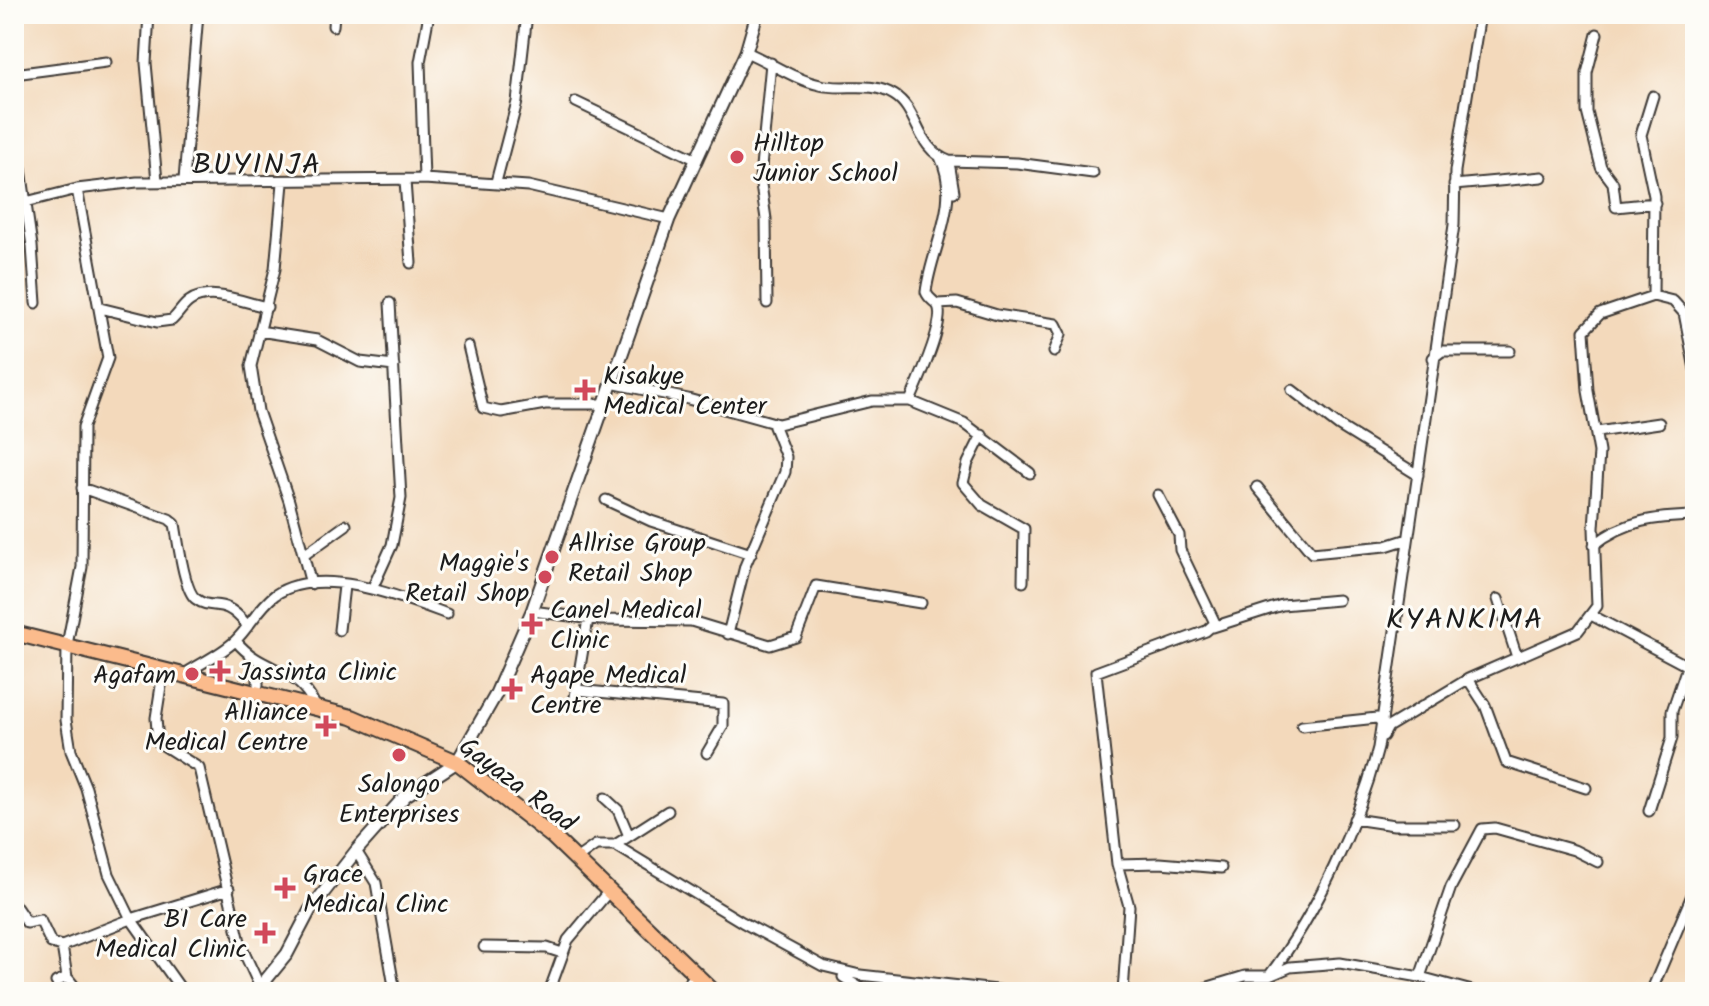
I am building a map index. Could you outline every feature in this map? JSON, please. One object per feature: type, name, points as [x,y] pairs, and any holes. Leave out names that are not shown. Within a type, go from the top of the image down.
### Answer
[{"type":"main road","name":"Gayaza Road","points":[[14,633],[316,707],[382,727],[457,762],[524,813],[576,859],[714,992]]},
{"type":"street","points":[[149,14],[146,63],[157,181]]},
{"type":"street","points":[[184,180],[198,14]]},
{"type":"street","points":[[333,26],[334,14]]},
{"type":"street","points":[[424,179],[420,62],[429,14]]},
{"type":"street","points":[[496,182],[517,102],[527,14]]},
{"type":"street","points":[[161,686],[156,718],[158,742],[199,768],[241,946],[258,989],[287,954],[310,910],[356,851],[405,796],[457,762],[495,696],[532,611],[669,219],[746,52],[757,14]]},
{"type":"street","points":[[1269,976],[1302,928],[1354,819],[1385,726],[1408,539],[1454,225],[1454,185],[1480,14]]},
{"type":"street","points":[[1597,34],[1587,73],[1586,102],[1601,167],[1613,183],[1616,207],[1655,203]]},
{"type":"street","points":[[746,52],[818,85],[874,87],[896,96],[924,141],[944,159],[954,192]]},
{"type":"street","points":[[14,74],[106,62]]},
{"type":"street","points":[[767,303],[766,219],[760,178],[771,63]]},
{"type":"street","points":[[1653,96],[1641,135],[1655,203],[1653,296]]},
{"type":"street","points":[[576,102],[697,160]]},
{"type":"street","points":[[14,120],[36,303]]},
{"type":"street","points":[[944,159],[1017,163],[1093,173]]},
{"type":"street","points":[[910,401],[928,357],[938,320],[937,304],[926,292],[946,209],[944,159]]},
{"type":"street","points":[[1454,185],[1542,177]]},
{"type":"street","points":[[14,205],[77,189],[157,181],[283,183],[424,179],[496,182],[556,191],[669,219]]},
{"type":"street","points":[[405,181],[411,263]]},
{"type":"street","points":[[283,183],[275,269],[251,366],[258,411],[311,584]]},
{"type":"street","points":[[77,189],[108,358],[83,427],[82,567],[67,645],[65,705],[71,751],[86,788],[109,874],[131,919],[183,992]]},
{"type":"street","points":[[100,308],[157,322],[172,320],[191,299],[210,296],[243,299],[267,307]]},
{"type":"street","points":[[1385,726],[1468,679],[1578,631],[1593,616],[1597,606],[1594,545],[1599,452],[1589,402],[1584,331],[1600,314],[1653,296],[1673,301],[1682,308],[1693,342],[1695,369]]},
{"type":"street","points":[[372,589],[392,545],[401,498],[390,303]]},
{"type":"street","points":[[937,304],[957,303],[997,315],[1056,324],[1061,334],[1054,352]]},
{"type":"street","points":[[259,331],[317,340],[360,362],[394,366]]},
{"type":"street","points":[[468,346],[483,408],[501,412],[545,404],[604,404]]},
{"type":"street","points":[[1433,358],[1442,351],[1510,351]]},
{"type":"street","points":[[611,383],[688,399],[773,424],[800,422],[872,401],[910,401],[964,423],[1030,473]]},
{"type":"street","points":[[1292,390],[1339,426],[1418,475]]},
{"type":"street","points":[[1597,432],[1659,423]]},
{"type":"street","points":[[728,634],[759,527],[785,472],[786,457],[773,424]]},
{"type":"street","points":[[982,435],[968,463],[963,483],[982,505],[1024,529],[1023,582]]},
{"type":"street","points":[[1257,487],[1312,553],[1386,546],[1408,539]]},
{"type":"street","points":[[82,488],[169,519],[175,524],[190,593],[201,602],[230,607],[246,624]]},
{"type":"street","points":[[1158,495],[1179,535],[1180,550],[1214,616],[1213,627]]},
{"type":"street","points":[[606,500],[651,521],[751,554]]},
{"type":"street","points":[[1594,545],[1616,529],[1637,521],[1695,516]]},
{"type":"street","points":[[304,555],[346,525]]},
{"type":"street","points":[[183,675],[236,641],[246,624],[272,597],[311,584],[372,589],[447,614]]},
{"type":"street","points":[[532,611],[588,619],[681,620],[770,645],[793,639],[799,631],[812,589],[822,584],[921,603]]},
{"type":"street","points":[[339,630],[344,586]]},
{"type":"street","points":[[1498,599],[1517,657]]},
{"type":"street","points":[[1123,992],[1129,906],[1117,864],[1096,672],[1213,627],[1282,605],[1338,600]]},
{"type":"street","points":[[1593,616],[1691,668],[1672,711],[1671,741],[1649,811]]},
{"type":"street","points":[[574,703],[588,619]]},
{"type":"street","points":[[236,641],[254,660],[300,680],[316,707]]},
{"type":"street","points":[[1468,679],[1485,705],[1506,762],[1586,788]]},
{"type":"street","points":[[577,690],[723,704],[723,726],[707,753]]},
{"type":"street","points":[[1302,726],[1377,718],[1385,726]]},
{"type":"street","points":[[605,798],[618,810],[629,836]]},
{"type":"street","points":[[615,845],[668,811]]},
{"type":"street","points":[[1354,819],[1394,825],[1455,825]]},
{"type":"street","points":[[1420,977],[1451,887],[1482,829],[1495,828],[1574,850],[1598,862]]},
{"type":"street","points":[[576,859],[596,845],[615,845],[742,922],[867,992]]},
{"type":"street","points":[[356,851],[376,883],[395,992]]},
{"type":"street","points":[[1117,864],[1160,863],[1221,868]]},
{"type":"street","points":[[1651,992],[1695,888]]},
{"type":"street","points":[[14,904],[21,919],[27,923],[40,920],[51,943],[62,946],[131,919],[229,889]]},
{"type":"street","points":[[549,992],[568,940],[609,891]]},
{"type":"street","points":[[62,946],[67,977],[79,992]]},
{"type":"street","points":[[484,947],[530,946],[562,953]]},
{"type":"street","points":[[1192,992],[1245,976],[1269,976],[1290,967],[1340,963],[1420,977],[1476,992]]},
{"type":"street","points":[[823,966],[860,975],[1015,992]]},
{"type":"street","points":[[680,992],[696,975]]},
{"type":"street","points":[[56,982],[67,977]]},
{"type":"place","name":"Hilltop Junior School","points":[[737,157]]},
{"type":"place","name":"Kisakye Medical Center","points":[[585,390]]},
{"type":"place","name":"Allrise Group Retail Shop","points":[[552,557]]},
{"type":"place","name":"Maggie's Retail Shop","points":[[545,577]]},
{"type":"place","name":"Canel Medical Clinic","points":[[532,624]]},
{"type":"place","name":"Jassinta Clinic","points":[[220,671]]},
{"type":"place","name":"Agafam","points":[[192,674]]},
{"type":"place","name":"Agape Medical Centre","points":[[512,689]]},
{"type":"place","name":"Alliance Medical Centre","points":[[326,726]]},
{"type":"place","name":"Salongo Enterprises","points":[[399,755]]},
{"type":"place","name":"Grace Medical Clinc","points":[[285,888]]},
{"type":"place","name":"BI Care Medical Clinic","points":[[265,933]]},
{"type":"district","name":"BUYINJA","points":[[257,164]]},
{"type":"district","name":"KYANKIMA","points":[[1465,619]]}]
